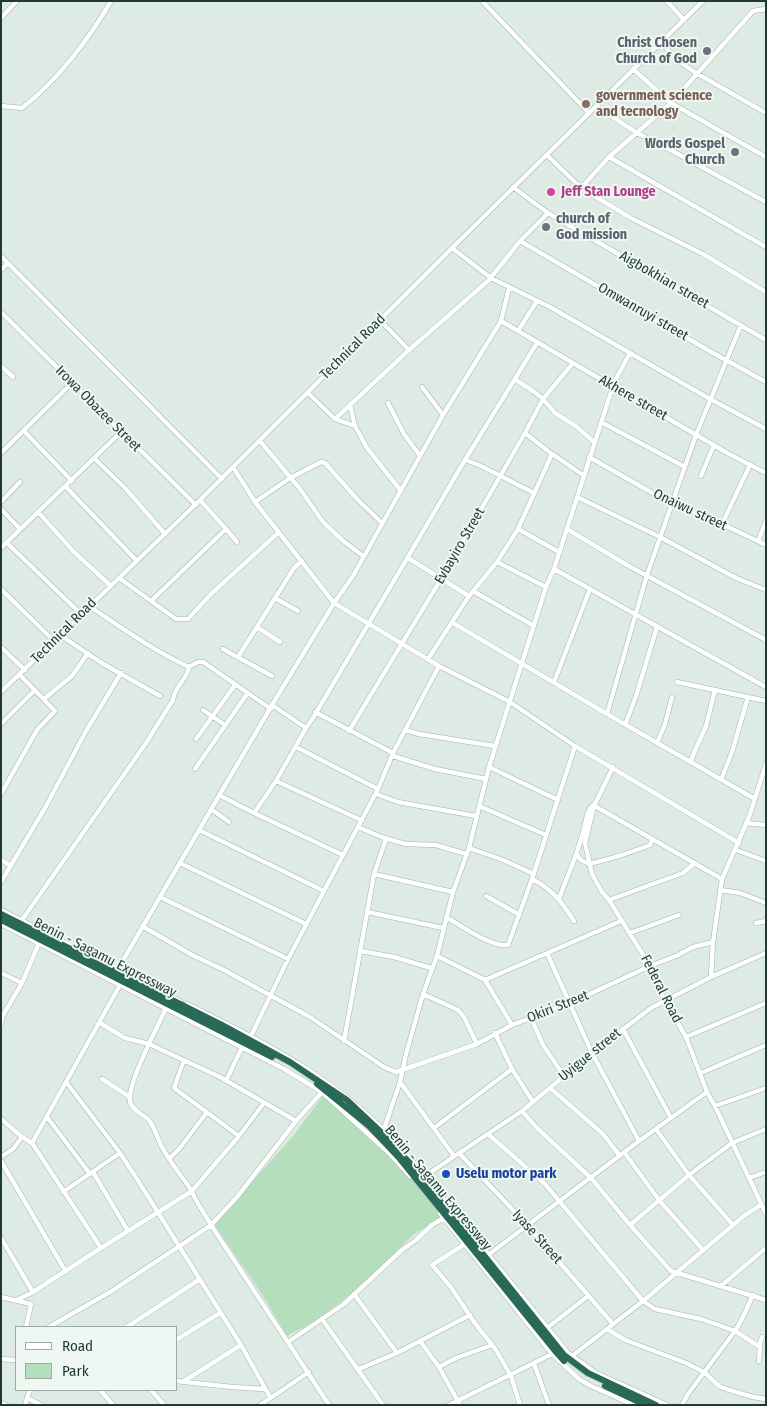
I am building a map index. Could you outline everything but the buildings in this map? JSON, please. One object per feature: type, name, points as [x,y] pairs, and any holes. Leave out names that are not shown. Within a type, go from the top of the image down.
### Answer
[{"type":"highway","points":[[1,914],[250,1038],[281,1059],[310,1074],[347,1100],[391,1142],[426,1183],[564,1355],[588,1373],[656,1405]]},
{"type":"highway","name":"Benin - Sagamu Expressway","points":[[1,920],[281,1059],[333,1096],[369,1126],[388,1146],[438,1204],[565,1361],[589,1378],[645,1405]]},
{"type":"street","points":[[1,18],[18,1]]},
{"type":"street","points":[[1,106],[22,108],[55,78],[103,15],[111,1]]},
{"type":"street","points":[[482,1],[589,113]]},
{"type":"street","points":[[667,1],[684,20]]},
{"type":"street","name":"Technical Road","points":[[1,692],[222,479],[513,187],[547,156],[660,42],[704,1]]},
{"type":"street","points":[[581,188],[609,157],[671,103],[753,11],[766,10]]},
{"type":"street","points":[[660,42],[680,62],[696,73],[766,113]]},
{"type":"street","points":[[633,69],[671,103],[766,157]]},
{"type":"street","points":[[596,106],[636,133],[766,202]]},
{"type":"street","points":[[547,156],[581,188],[631,218],[703,254],[766,292]]},
{"type":"street","points":[[609,157],[766,247]]},
{"type":"street","name":"Aigbokhian street","points":[[513,187],[548,213],[766,340]]},
{"type":"street","points":[[335,419],[408,350],[491,278],[520,241],[548,213]]},
{"type":"street","name":"Omwanruyi street","points":[[520,241],[766,382]]},
{"type":"street","points":[[452,248],[491,278],[550,307],[766,429]]},
{"type":"street","points":[[1,256],[222,479]]},
{"type":"street","points":[[1,270],[8,263]]},
{"type":"street","points":[[118,969],[219,794],[334,602],[353,576],[443,415],[501,321],[509,288]]},
{"type":"street","points":[[518,331],[537,301]]},
{"type":"street","name":"Irowa Obazee Street","points":[[1,312],[196,504]]},
{"type":"street","points":[[380,320],[408,350]]},
{"type":"street","name":"Akhere street","points":[[501,321],[714,445],[766,473]]},
{"type":"street","points":[[606,714],[660,537],[696,434],[741,325]]},
{"type":"street","points":[[254,813],[276,781],[465,460],[516,380],[537,343]]},
{"type":"street","points":[[384,1129],[400,1082],[423,994],[437,956],[452,892],[469,848],[489,767],[546,587],[554,569],[612,386],[630,353]]},
{"type":"street","name":"Evbayiro Street","points":[[349,731],[441,579],[543,399],[573,363]]},
{"type":"street","points":[[1,366],[12,377]]},
{"type":"street","points":[[516,380],[543,399],[555,413],[577,427],[594,442]]},
{"type":"street","points":[[1,453],[72,383]]},
{"type":"street","points":[[422,387],[443,415]]},
{"type":"street","points":[[308,393],[335,419],[355,426]]},
{"type":"street","points":[[388,403],[404,434],[420,456]]},
{"type":"street","points":[[350,405],[355,426],[367,448],[400,491]]},
{"type":"street","points":[[601,422],[685,467]]},
{"type":"street","points":[[24,431],[72,481]]},
{"type":"street","points":[[1,548],[121,432]]},
{"type":"street","points":[[525,433],[583,475]]},
{"type":"street","points":[[260,441],[324,522],[342,540],[363,556]]},
{"type":"street","points":[[701,476],[714,445]]},
{"type":"street","points":[[428,660],[469,596],[497,562],[518,529],[552,454]]},
{"type":"street","name":"Onaiwu street","points":[[589,457],[672,504],[722,524],[766,545]]},
{"type":"street","points":[[95,459],[126,489],[165,534]]},
{"type":"street","points":[[465,460],[500,475],[534,493]]},
{"type":"street","points":[[255,502],[290,478],[321,462],[325,463],[358,500],[382,523]]},
{"type":"street","points":[[722,524],[750,465]]},
{"type":"street","points":[[233,467],[255,502],[334,602],[428,660],[510,702],[575,746],[739,843]]},
{"type":"street","points":[[1,502],[20,482]]},
{"type":"street","points":[[66,487],[137,561]]},
{"type":"street","points":[[577,497],[660,537],[736,578],[766,590]]},
{"type":"street","points":[[200,500],[237,542]]},
{"type":"street","points":[[1,509],[20,529]]},
{"type":"street","points":[[39,512],[74,552],[111,586]]},
{"type":"street","points":[[758,541],[766,521]]},
{"type":"street","points":[[151,601],[226,529]]},
{"type":"street","points":[[518,529],[559,552]]},
{"type":"street","points":[[566,529],[766,640]]},
{"type":"street","points":[[119,578],[176,619],[188,619],[211,594],[279,532]]},
{"type":"street","points":[[7,543],[81,614]]},
{"type":"street","points":[[408,558],[469,596]]},
{"type":"street","points":[[238,657],[294,568],[302,561]]},
{"type":"street","points":[[497,562],[546,587]]},
{"type":"street","points":[[554,569],[766,687]]},
{"type":"street","points":[[1,589],[54,641]]},
{"type":"street","points":[[554,682],[590,589]]},
{"type":"street","points":[[473,591],[534,626]]},
{"type":"street","points":[[275,598],[298,610]]},
{"type":"street","points":[[89,606],[141,641],[189,667]]},
{"type":"street","points":[[453,623],[754,799]]},
{"type":"street","points":[[625,725],[636,696],[657,626]]},
{"type":"street","points":[[257,627],[280,642]]},
{"type":"street","points":[[60,635],[160,696]]},
{"type":"street","points":[[1,647],[25,670]]},
{"type":"street","points":[[223,649],[272,676]]},
{"type":"street","points":[[44,700],[72,676],[88,653]]},
{"type":"street","points":[[189,667],[198,662],[203,662],[247,694],[306,728]]},
{"type":"street","points":[[250,1038],[288,959],[377,792],[393,755],[439,666]]},
{"type":"street","points":[[22,920],[146,743],[173,700],[174,692],[188,674],[189,667]]},
{"type":"street","points":[[1,882],[121,673]]},
{"type":"street","points":[[1,794],[37,730],[54,712],[20,674]]},
{"type":"street","points":[[677,682],[766,701]]},
{"type":"street","points":[[196,739],[234,685]]},
{"type":"street","points":[[1,724],[35,690]]},
{"type":"street","points":[[690,762],[706,726],[714,690]]},
{"type":"street","points":[[195,769],[247,694]]},
{"type":"street","points":[[657,743],[665,724],[672,697]]},
{"type":"street","points":[[721,780],[735,743],[748,697]]},
{"type":"street","points":[[203,710],[226,725]]},
{"type":"street","points":[[315,712],[393,755],[435,769],[486,779]]},
{"type":"street","points":[[406,730],[419,734],[496,746]]},
{"type":"street","points":[[446,917],[478,935],[505,946],[508,945],[532,880],[575,746]]},
{"type":"street","points":[[296,747],[398,802],[476,816]]},
{"type":"street","points":[[711,977],[713,942],[722,879],[739,843],[766,764]]},
{"type":"street","points":[[489,767],[558,800]]},
{"type":"street","name":"Federal Road","points":[[613,767],[594,804],[585,843],[592,874],[650,966],[666,1001],[686,1037],[707,1092],[766,1214]]},
{"type":"street","points":[[276,781],[362,820]]},
{"type":"street","points":[[760,782],[766,783]]},
{"type":"street","points":[[219,794],[254,813],[343,855]]},
{"type":"street","points":[[559,899],[577,855],[586,818],[594,804],[652,840],[722,879]]},
{"type":"street","points":[[479,806],[546,835]]},
{"type":"street","points":[[211,809],[229,822]]},
{"type":"street","points":[[746,823],[766,825]]},
{"type":"street","points":[[358,827],[386,839],[406,844],[436,845],[466,854]]},
{"type":"street","points":[[199,830],[324,890]]},
{"type":"street","points":[[344,1041],[374,874],[386,839]]},
{"type":"street","points":[[577,855],[581,860],[589,864],[629,853],[650,844],[652,840]]},
{"type":"street","points":[[469,848],[534,874]]},
{"type":"street","points":[[736,850],[766,861]]},
{"type":"street","points":[[1,860],[10,866]]},
{"type":"street","points":[[180,863],[306,924]]},
{"type":"street","points":[[609,900],[683,873],[695,863]]},
{"type":"street","points":[[374,874],[452,892]]},
{"type":"street","points":[[532,880],[545,886],[559,899],[574,921]]},
{"type":"street","points":[[720,890],[740,893],[766,903]]},
{"type":"street","points":[[486,896],[518,914]]},
{"type":"street","points":[[160,897],[288,959]]},
{"type":"street","points":[[1,910],[250,1038],[324,1079],[384,1129],[425,1176],[547,1328],[572,1356],[596,1373],[667,1405]]},
{"type":"street","points":[[368,912],[443,928]]},
{"type":"street","points":[[630,933],[679,915]]},
{"type":"street","points":[[484,980],[621,920]]},
{"type":"street","points":[[756,923],[766,921]]},
{"type":"street","points":[[1,924],[284,1068],[322,1092],[389,1152],[413,1179],[552,1354],[579,1379],[634,1405]]},
{"type":"street","points":[[142,926],[194,956],[310,1017],[390,1071],[402,1070]]},
{"type":"street","name":"Okiri Street","points":[[402,1070],[477,1044],[512,1025],[570,1003],[693,947],[713,942]]},
{"type":"street","points":[[1,1025],[2,1017],[22,983],[39,943]]},
{"type":"street","points":[[361,951],[394,957],[431,968]]},
{"type":"street","points":[[547,952],[592,1053],[639,1141]]},
{"type":"street","name":"Uyigue street","points":[[425,1176],[522,1111],[592,1053],[651,1008],[711,977],[766,953]]},
{"type":"street","points":[[437,956],[484,980],[512,1025]]},
{"type":"street","points":[[1,973],[22,983]]},
{"type":"street","points":[[32,1143],[120,985]]},
{"type":"street","points":[[423,994],[458,1010],[464,1017],[477,1044]]},
{"type":"street","points":[[686,1037],[766,1003]]},
{"type":"street","points":[[166,1008],[141,1062],[131,1090],[130,1101],[133,1107],[153,1127],[162,1147],[192,1191],[192,1195],[201,1206],[211,1225],[329,1405]]},
{"type":"street","points":[[531,1018],[543,1045],[564,1076]]},
{"type":"street","points":[[100,1023],[126,1038],[150,1044],[184,1060],[226,1081],[296,1121]]},
{"type":"street","points":[[623,1029],[670,1118]]},
{"type":"street","points":[[495,1033],[512,1069],[533,1102]]},
{"type":"street","points":[[701,1073],[766,1045]]},
{"type":"street","points":[[226,1081],[242,1047]]},
{"type":"street","points":[[184,1060],[174,1088],[239,1136]]},
{"type":"street","points":[[434,1128],[512,1069]]},
{"type":"street","points":[[102,1079],[130,1097]]},
{"type":"street","points":[[66,1082],[120,1153],[241,1345],[270,1397]]},
{"type":"street","name":"Iyase Street","points":[[400,1082],[456,1154],[528,1226],[613,1324]]},
{"type":"street","points":[[550,1088],[603,1134],[622,1154],[703,1250]]},
{"type":"street","points":[[715,1106],[766,1088]]},
{"type":"street","points":[[51,1326],[110,1292],[211,1225],[322,1092]]},
{"type":"street","points":[[488,1255],[707,1092]]},
{"type":"street","points":[[17,1300],[66,1272],[192,1191],[239,1136],[264,1103]]},
{"type":"street","points":[[522,1111],[537,1128],[591,1178],[667,1267],[676,1273],[766,1300]]},
{"type":"street","points":[[170,1158],[180,1148],[207,1112]]},
{"type":"street","points":[[47,1117],[91,1173],[128,1231]]},
{"type":"street","points":[[1,1119],[32,1143],[101,1248]]},
{"type":"street","points":[[630,1225],[689,1175],[732,1143],[766,1129]]},
{"type":"street","points":[[656,1130],[689,1175],[733,1225]]},
{"type":"street","points":[[488,1134],[545,1184],[643,1301],[655,1309],[701,1319],[735,1331],[759,1346]]},
{"type":"street","points":[[22,1137],[13,1150],[1,1159],[66,1272]]},
{"type":"street","points":[[63,1192],[120,1153]]},
{"type":"street","points":[[749,1178],[766,1172]]},
{"type":"street","points":[[572,1356],[643,1301],[733,1225],[761,1205]]},
{"type":"street","points":[[288,1342],[344,1304],[402,1250],[432,1225],[444,1218]]},
{"type":"street","points":[[1,1238],[33,1292]]},
{"type":"street","points":[[465,1244],[432,1265],[450,1286],[492,1345],[511,1376],[520,1405]]},
{"type":"street","points":[[721,1286],[766,1248]]},
{"type":"street","points":[[128,1326],[200,1279]]},
{"type":"street","points":[[354,1294],[397,1353]]},
{"type":"street","points":[[682,1405],[688,1394],[735,1331],[753,1295]]},
{"type":"street","points":[[547,1328],[588,1296]]},
{"type":"street","points":[[1,1297],[31,1304],[26,1326]]},
{"type":"street","points":[[178,1339],[220,1313]]},
{"type":"street","points":[[359,1368],[397,1353],[470,1315]]},
{"type":"street","points":[[322,1319],[359,1368],[383,1405]]},
{"type":"street","points":[[607,1329],[626,1340],[704,1372],[719,1386],[753,1397],[766,1399]]},
{"type":"street","points":[[759,1361],[761,1348],[759,1346],[762,1337]]},
{"type":"street","points":[[420,1341],[440,1367],[460,1402]]},
{"type":"street","points":[[184,1381],[241,1345]]},
{"type":"street","points":[[440,1367],[456,1358],[492,1345]]},
{"type":"street","points":[[449,1405],[460,1402],[552,1354]]},
{"type":"street","points":[[1,1359],[15,1360]]},
{"type":"street","points":[[534,1364],[549,1405]]},
{"type":"street","points":[[260,1405],[309,1372]]},
{"type":"street","points":[[178,1381],[232,1388],[265,1389]]},
{"type":"street","points":[[25,1405],[30,1391]]},
{"type":"street","points":[[101,1391],[113,1405]]},
{"type":"street","points":[[152,1391],[164,1405]]},
{"type":"street","points":[[27,1398],[41,1405]]},
{"type":"street","points":[[1,1403],[6,1405]]},
{"type":"green space","points":[[325,1093],[365,1126],[411,1173],[444,1215],[412,1236],[345,1299],[313,1322],[287,1336],[263,1296],[214,1224],[293,1136]]},
{"type":"place","name":"Christ Chosen Church of God","points":[[707,51]]},
{"type":"place","name":"government science and tecnology","points":[[586,104]]},
{"type":"place","name":"Words Gospel Church","points":[[735,152]]},
{"type":"place","name":"Jeff Stan Lounge","points":[[551,192]]},
{"type":"place","name":"church of God mission","points":[[546,227]]},
{"type":"place","name":"Uselu motor park","points":[[446,1174]]}]
